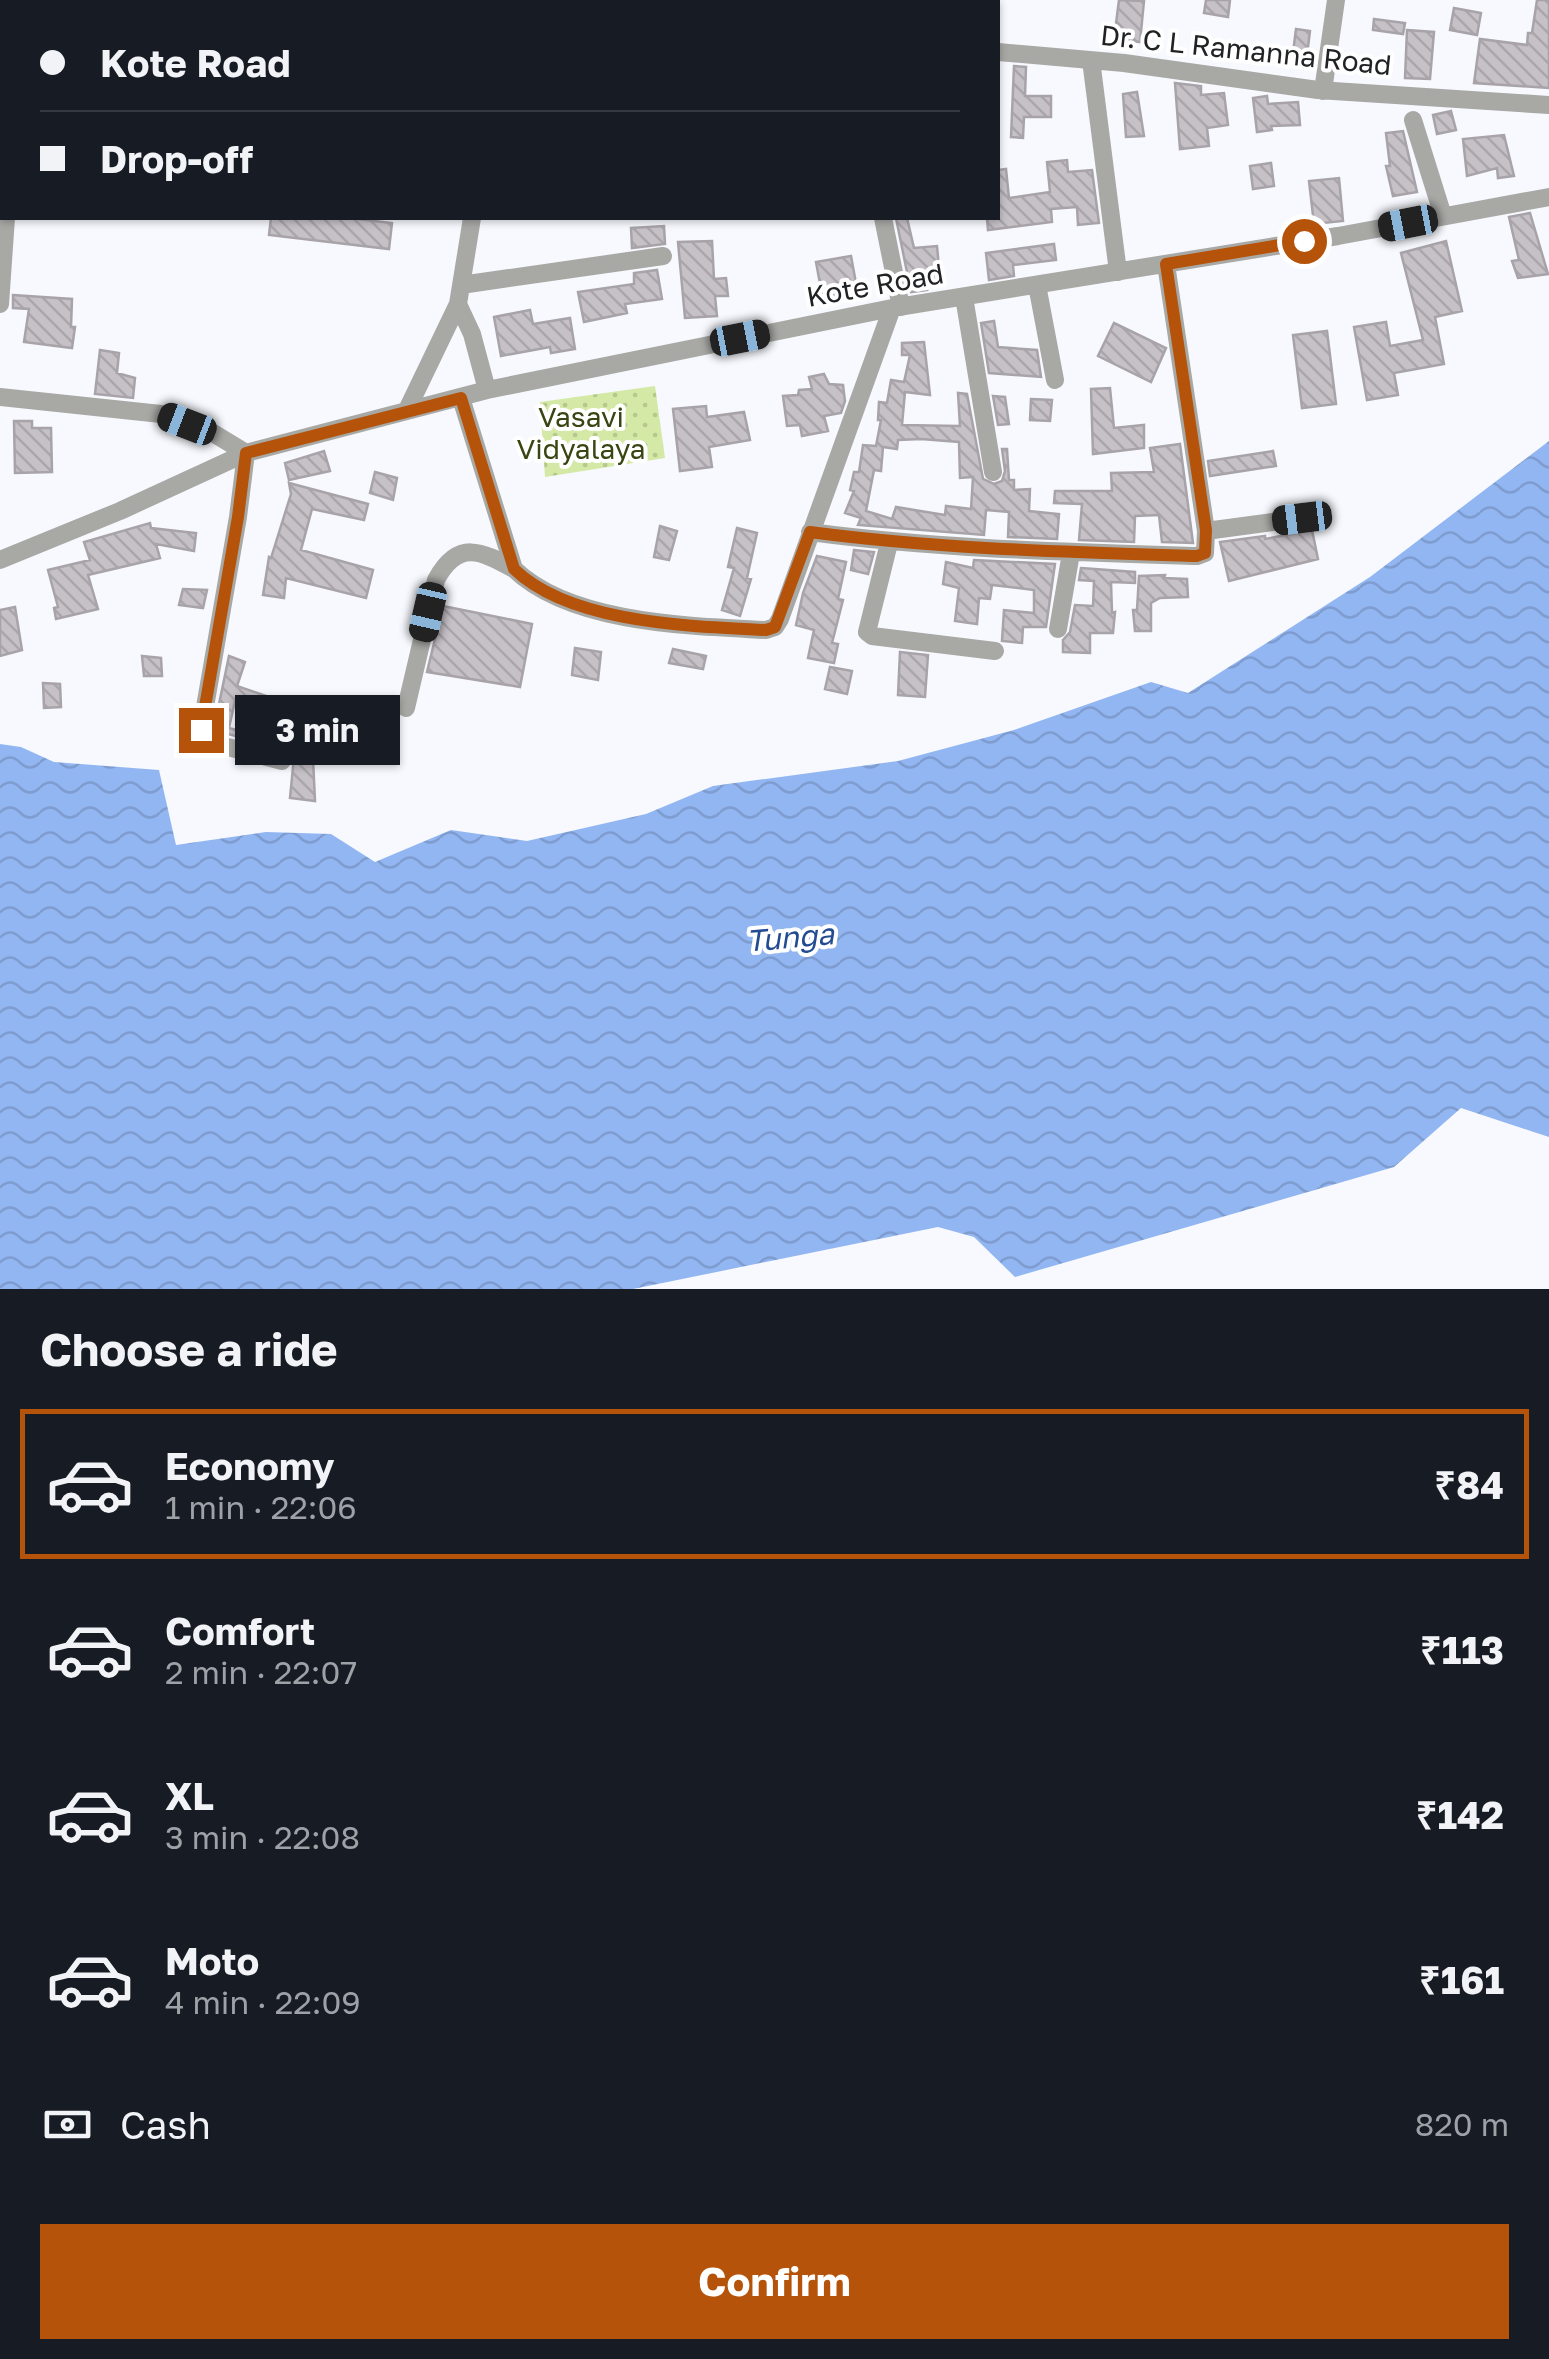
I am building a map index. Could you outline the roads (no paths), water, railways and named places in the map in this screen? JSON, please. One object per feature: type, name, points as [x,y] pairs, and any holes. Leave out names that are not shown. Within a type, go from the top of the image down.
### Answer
[{"type":"street","points":[[1323,91],[1336,0]]},
{"type":"street","name":"Dr. C L Ramanna Road","points":[[1000,52],[1091,60],[1323,91],[1549,105]]},
{"type":"street","points":[[1091,60],[1118,272]]},
{"type":"street","points":[[1413,120],[1444,216]]},
{"type":"street","name":"Kote Road","points":[[0,560],[246,453],[488,390],[897,308],[1549,197]]},
{"type":"street","points":[[408,410],[459,295],[472,220]]},
{"type":"street","points":[[406,708],[436,580],[456,556],[469,551],[483,552],[514,569],[533,588],[643,623],[766,630],[775,627],[897,308],[882,220]]},
{"type":"street","points":[[0,304],[2,243]]},
{"type":"street","points":[[459,295],[662,256]]},
{"type":"street","points":[[810,532],[888,542],[1070,552],[1197,556],[1205,553],[1206,530],[1166,264]]},
{"type":"street","points":[[1037,285],[1056,380]]},
{"type":"street","points":[[459,295],[488,390]]},
{"type":"street","points":[[964,297],[992,472]]},
{"type":"street","points":[[0,397],[162,414],[213,433],[246,453],[202,736],[208,742],[282,761]]},
{"type":"street","points":[[461,398],[514,569]]},
{"type":"street","points":[[1206,530],[1302,518]]},
{"type":"street","points":[[888,542],[867,632],[872,636],[994,651]]},
{"type":"street","points":[[1058,628],[1070,552]]},
{"type":"water","name":"Tunga","points":[[1549,441],[1549,1137],[1461,1108],[1394,1167],[1015,1277],[974,1237],[938,1227],[633,1289],[0,1289],[0,744],[21,747],[54,762],[159,770],[176,845],[266,832],[331,834],[375,862],[451,830],[527,841],[646,814],[713,786],[898,761],[1014,730],[1151,682],[1188,693],[1370,577]]},
{"type":"park label","name":"Vasavi Vidyalaya","points":[[581,433]]}]
